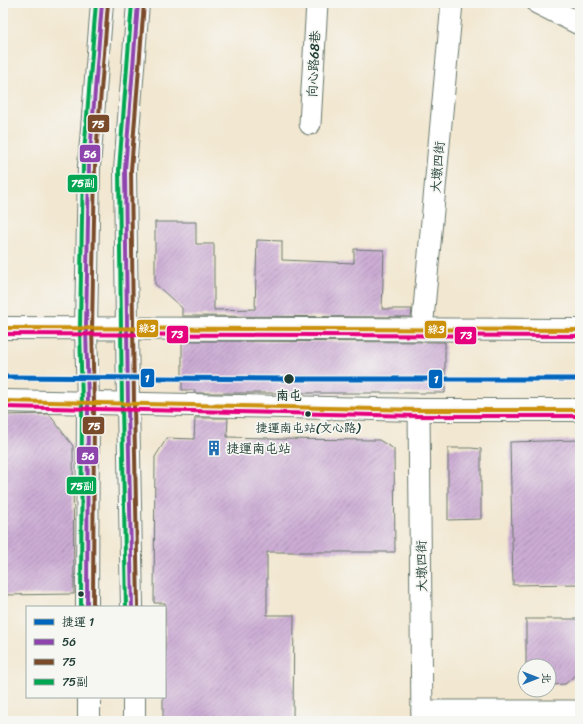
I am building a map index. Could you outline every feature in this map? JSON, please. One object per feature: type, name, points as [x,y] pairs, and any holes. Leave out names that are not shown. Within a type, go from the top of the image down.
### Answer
[{"type":"main road","points":[[88,606],[88,403],[86,328],[89,166],[100,3]]},
{"type":"main road","points":[[132,606],[125,170],[138,3]]},
{"type":"main road","points":[[538,3],[580,24]]},
{"type":"main road","points":[[3,328],[580,330]]},
{"type":"main road","points":[[3,401],[419,410],[580,410]]},
{"type":"main road","points":[[89,698],[89,721]]},
{"type":"main road","points":[[134,698],[134,721]]},
{"type":"street","name":"向心路68巷","points":[[310,124],[317,3]]},
{"type":"street","name":"大墩四街","points":[[422,330],[452,3]]},
{"type":"street","name":"大墩四街","points":[[419,410],[422,716]]},
{"type":"street","points":[[422,716],[574,714]]},
{"type":"building","points":[[155,222],[196,222],[196,244],[214,244],[214,310],[255,309],[257,240],[282,241],[282,260],[354,263],[354,249],[384,250],[382,309],[412,309],[411,317],[182,316],[182,308],[155,284]]},
{"type":"building","points":[[182,341],[445,342],[445,393],[195,393],[195,390],[182,390]]},
{"type":"building","points":[[49,414],[73,446],[74,594],[3,595],[3,415]]},
{"type":"building","points":[[195,418],[228,418],[227,437],[379,440],[394,449],[395,552],[267,552],[267,615],[294,615],[293,721],[163,721],[163,698],[166,698],[166,606],[165,603],[154,603],[155,457],[167,438],[194,439]]},
{"type":"building","points":[[580,440],[580,584],[513,585],[510,442]]},
{"type":"building","points":[[448,448],[481,449],[481,519],[448,520]]},
{"type":"building","points":[[526,619],[580,619],[580,667],[576,675],[565,684],[557,684],[557,658],[526,658]]},
{"type":"metro line","name":"1","points":[[3,377],[580,379]]},
{"type":"transit line","name":"75副","points":[[81,606],[82,403],[80,328],[83,166],[96,3]]},
{"type":"transit line","name":"56","points":[[87,606],[88,403],[86,328],[89,166],[102,3]]},
{"type":"transit line","name":"75","points":[[93,606],[94,403],[92,328],[95,166],[108,3]]},
{"type":"transit line","name":"75副","points":[[126,606],[119,170],[132,3]]},
{"type":"transit line","name":"56","points":[[132,606],[125,170],[138,3]]},
{"type":"transit line","name":"75","points":[[138,606],[131,170],[144,3]]},
{"type":"transit line","name":"綠3","points":[[3,328],[580,330]]},
{"type":"transit line","name":"73","points":[[3,334],[580,336]]},
{"type":"transit line","name":"綠3","points":[[3,401],[419,410],[580,410]]},
{"type":"transit line","name":"73","points":[[3,407],[419,416],[580,416]]},
{"type":"place","name":"南屯","points":[[289,379]]},
{"type":"place","name":"捷運南屯站(文心路)","points":[[308,414]]},
{"type":"place","name":"捷運南屯站","points":[[214,448]]}]
